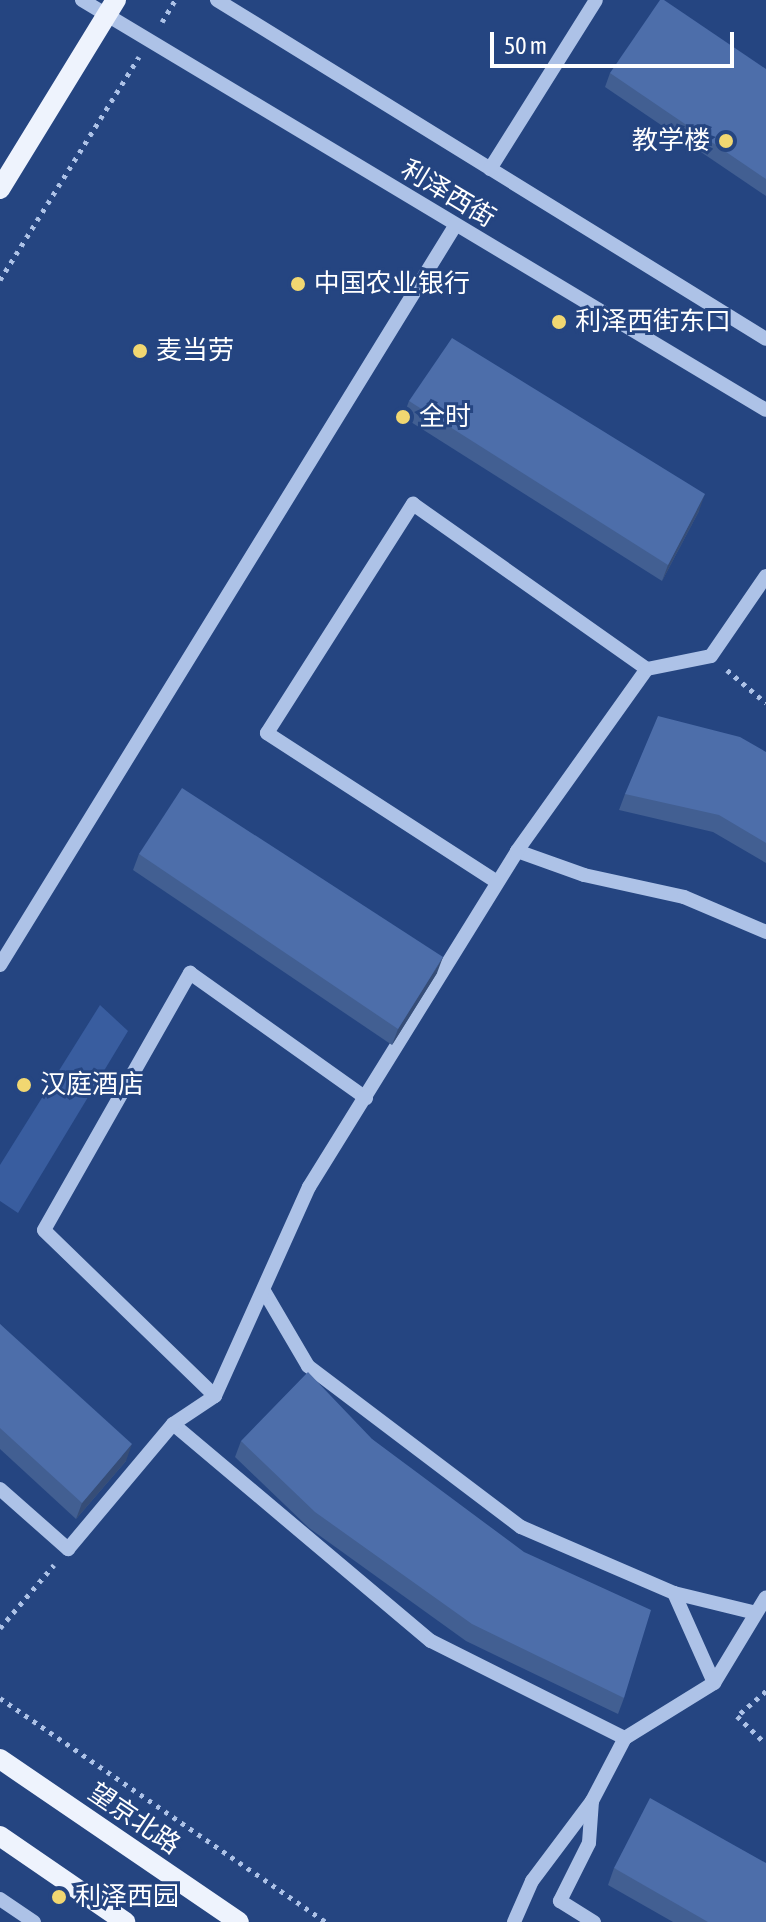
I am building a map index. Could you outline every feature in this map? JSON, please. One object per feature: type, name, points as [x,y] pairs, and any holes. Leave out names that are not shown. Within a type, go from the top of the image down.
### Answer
[{"type":"main road","points":[[0,189],[111,8]]},
{"type":"main road","name":"望京北路","points":[[0,1759],[239,1922]]},
{"type":"main road","points":[[0,1836],[125,1922]]},
{"type":"street","name":"利泽西街","points":[[82,0],[111,8],[149,42],[766,410]]},
{"type":"street","name":"利泽西街","points":[[217,0],[766,339]]},
{"type":"street","points":[[490,169],[596,0]]},
{"type":"street","points":[[0,965],[455,226]]},
{"type":"street","points":[[497,882],[267,733],[413,504],[647,669]]},
{"type":"street","points":[[0,1489],[68,1549],[173,1424],[215,1396],[309,1187],[517,851],[647,669],[711,656],[766,576]]},
{"type":"street","points":[[517,851],[584,875],[684,897],[766,932]]},
{"type":"street","points":[[215,1396],[44,1230],[190,973],[366,1098]]},
{"type":"street","points":[[264,1291],[308,1366],[521,1527],[674,1593],[756,1613]]},
{"type":"street","points":[[173,1424],[431,1641],[625,1738]]},
{"type":"street","points":[[674,1593],[714,1683]]},
{"type":"street","points":[[514,1922],[532,1881],[592,1801],[625,1738],[714,1683],[766,1597]]},
{"type":"street","points":[[592,1801],[589,1843],[560,1901],[594,1922]]},
{"type":"street","points":[[0,1899],[34,1922]]},
{"type":"path","points":[[0,280],[175,0]]},
{"type":"path","points":[[711,656],[766,703]]},
{"type":"path","points":[[0,1628],[68,1549]]},
{"type":"path","points":[[766,1691],[737,1716],[766,1744]]},
{"type":"path","points":[[0,1698],[326,1922]]},
{"type":"shaded area","points":[[100,1005],[128,1031],[18,1213],[0,1201],[0,1165]]},
{"type":"building","name":"教学楼","points":[[660,0],[766,69],[766,179],[610,73]]},
{"type":"building","points":[[452,338],[705,494],[668,565],[409,401]]},
{"type":"building","points":[[658,716],[740,737],[766,752],[766,843],[719,815],[625,794]]},
{"type":"building","points":[[182,788],[443,957],[398,1029],[139,854]]},
{"type":"building","points":[[0,1324],[132,1444],[82,1503],[0,1428]]},
{"type":"building","points":[[308,1372],[372,1439],[524,1552],[651,1610],[624,1698],[472,1624],[315,1512],[241,1441]]},
{"type":"building","points":[[650,1798],[766,1863],[766,1922],[708,1922],[614,1868]]},
{"type":"place","name":"教学楼","points":[[726,141]]},
{"type":"place","name":"中国农业银行","points":[[298,284]]},
{"type":"place","name":"利泽西街东口","points":[[559,322]]},
{"type":"place","name":"麦当劳","points":[[140,351]]},
{"type":"place","name":"全时","points":[[403,417]]},
{"type":"place","name":"汉庭酒店","points":[[24,1085]]},
{"type":"place","name":"利泽西园","points":[[59,1897]]}]
